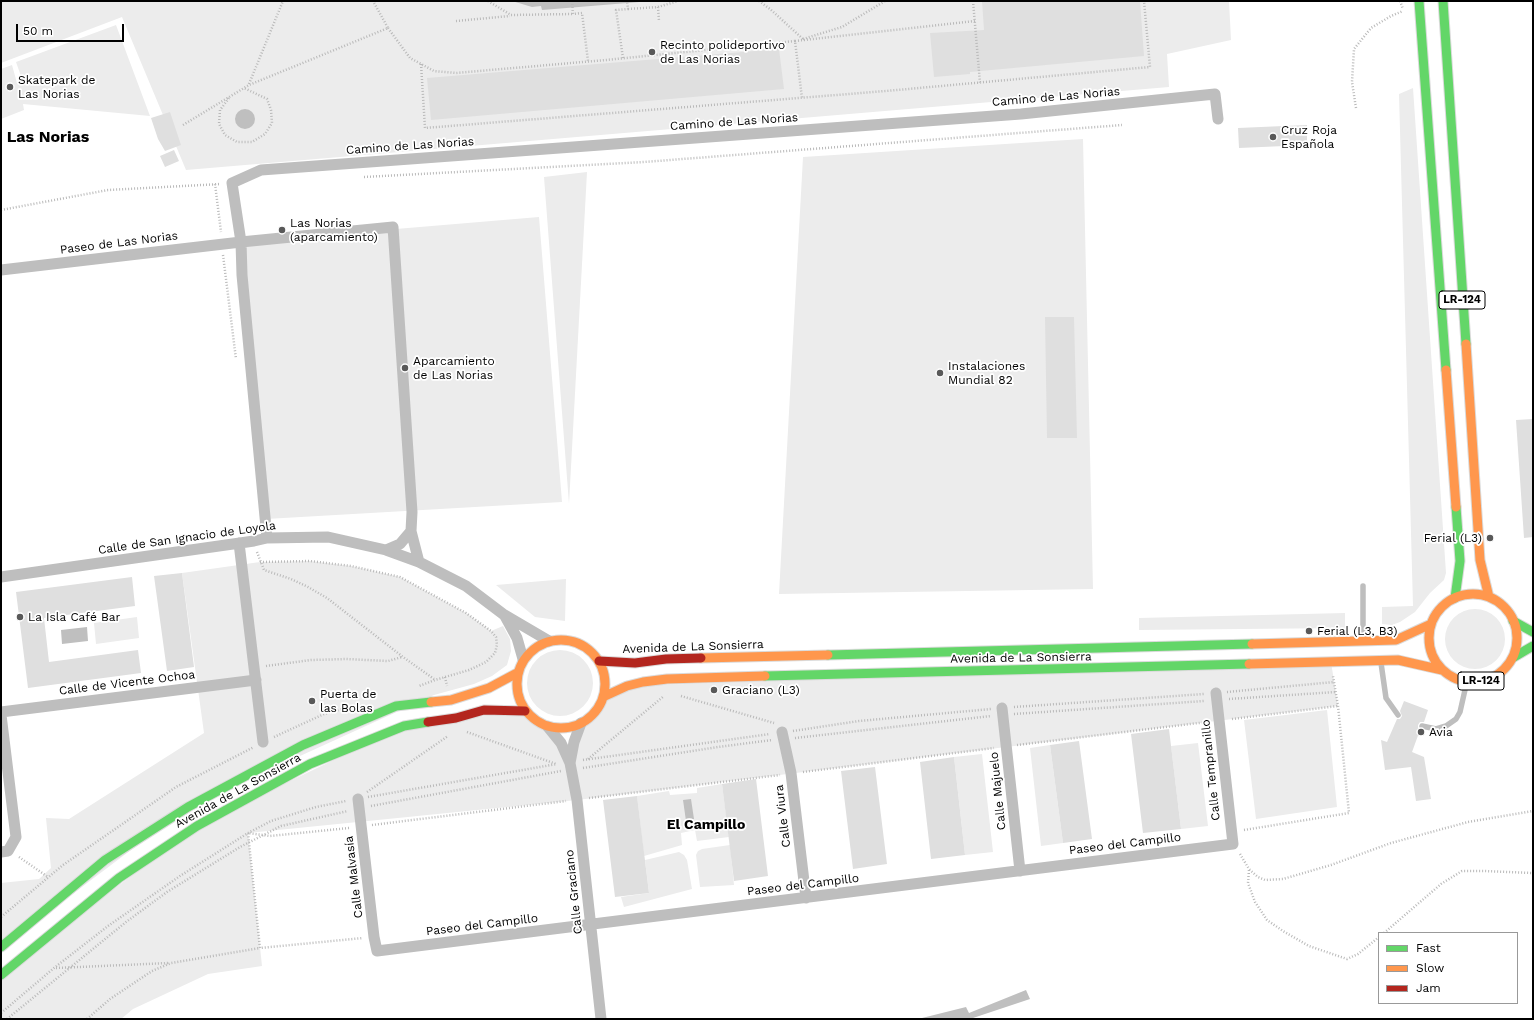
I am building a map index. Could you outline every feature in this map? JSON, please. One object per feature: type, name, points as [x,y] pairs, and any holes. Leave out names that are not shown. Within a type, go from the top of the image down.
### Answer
[{"type":"main road","name":"LR-124","points":[[1419,1],[1460,561],[1455,598]]},
{"type":"main road","name":"LR-124","points":[[1443,1],[1480,560],[1489,597]]},
{"type":"main road","name":"LR-124","points":[[1533,632],[1514,621],[1504,607],[1489,597],[1472,594],[1455,598],[1440,608],[1431,624],[1429,636],[1430,648],[1434,660],[1442,670],[1452,677],[1476,682],[1499,674],[1514,657],[1533,646]]},
{"type":"main road","name":"LR-124","points":[[1514,621],[1518,645],[1514,657]]},
{"type":"main road","name":"Avenida de La Sonsierra","points":[[599,661],[635,663],[666,659],[1396,640],[1431,624]]},
{"type":"main road","points":[[558,639],[577,642],[593,653],[604,672],[605,685],[603,697],[595,712],[581,723],[570,727],[559,728],[548,726],[535,720],[525,711],[517,693],[517,673],[523,659],[534,648],[549,640],[558,639]]},
{"type":"main road","name":"Avenida de La Sonsierra","points":[[603,697],[632,685],[667,679],[1398,660],[1442,670]]},
{"type":"main road","name":"Avenida de La Sonsierra","points":[[1,947],[105,860],[188,806],[296,748],[396,706],[451,700],[489,688],[517,673]]},
{"type":"main road","name":"Avenida de La Sonsierra","points":[[1,975],[119,878],[197,826],[310,764],[404,726],[456,718],[484,710],[525,711]]},
{"type":"street","name":"Camino de Las Norias","points":[[232,183],[260,170],[1020,114],[1215,94],[1218,119]]},
{"type":"street","points":[[232,183],[241,242],[243,282],[267,538]]},
{"type":"street","name":"Paseo de Las Norias","points":[[1,270],[241,242],[393,227],[412,512],[411,531]]},
{"type":"street","points":[[386,550],[400,544],[411,531]]},
{"type":"street","points":[[411,531],[419,562]]},
{"type":"street","name":"Calle de San Ignacio de Loyola","points":[[1,577],[267,538],[328,538],[386,550],[419,562],[466,586],[503,614],[549,640]]},
{"type":"street","points":[[239,543],[263,742]]},
{"type":"street","name":"Calle de San Ignacio de Loyola","points":[[503,614],[517,638],[523,659]]},
{"type":"street","name":"Calle de Vicente Ochoa","points":[[1,714],[256,680]]},
{"type":"street","name":"Calle Tempranillo","points":[[1216,697],[1233,844]]},
{"type":"street","name":"Calle Majuelo","points":[[1002,712],[1020,871]]},
{"type":"street","points":[[1,714],[16,837],[5,851]]},
{"type":"street","name":"Calle Graciano","points":[[571,766],[574,742],[581,723]]},
{"type":"street","name":"Calle Graciano","points":[[548,726],[561,743],[571,766],[577,800],[601,1019]]},
{"type":"street","name":"Calle Viura","points":[[783,731],[791,773],[806,898]]},
{"type":"street","name":"Calle Malvasía","points":[[358,803],[377,951]]},
{"type":"street","name":"Paseo del Campillo","points":[[377,951],[1233,844]]},
{"type":"lane","points":[[1363,586],[1363,641]]},
{"type":"lane","points":[[1381,661],[1386,698],[1398,715]]},
{"type":"lane","points":[[1422,726],[1436,729],[1446,726],[1456,719],[1460,712],[1467,681]]},
{"type":"path","points":[[249,85],[283,1]]},
{"type":"path","points":[[373,1],[388,28],[410,58],[434,71],[456,73],[588,62],[975,21]]},
{"type":"path","points":[[488,1],[511,16]]},
{"type":"path","points":[[572,1],[573,12]]},
{"type":"path","points":[[627,1],[628,8]]},
{"type":"path","points":[[623,58],[616,10],[658,7],[683,1]]},
{"type":"path","points":[[759,1],[803,39]]},
{"type":"path","points":[[795,41],[842,27],[885,1]]},
{"type":"path","points":[[973,1],[980,83]]},
{"type":"path","points":[[421,64],[425,128],[980,83],[1150,67],[1144,1]]},
{"type":"path","points":[[658,7],[659,21]]},
{"type":"path","points":[[1356,108],[1352,82],[1354,49],[1371,28],[1391,16],[1403,11]]},
{"type":"path","points":[[456,21],[573,12],[582,13],[588,62]]},
{"type":"path","points":[[183,125],[249,85],[388,28]]},
{"type":"path","points":[[795,41],[802,98]]},
{"type":"path","points":[[231,96],[220,110],[219,124],[225,135],[237,142],[252,142],[265,134],[272,123],[271,110],[267,99],[244,88]]},
{"type":"path","points":[[358,177],[644,162],[1122,125]]},
{"type":"path","points":[[1,210],[108,190],[232,183]]},
{"type":"path","points":[[254,541],[260,562],[264,570],[297,582],[327,598],[435,680],[469,670],[486,662],[495,653],[497,645],[496,638],[491,631],[466,613],[400,577],[351,566],[310,561],[260,562]]},
{"type":"path","points":[[254,668],[311,660],[368,659],[388,661],[403,657]]},
{"type":"path","points":[[1231,832],[1350,813],[1336,692],[1331,662]]},
{"type":"path","points":[[465,731],[556,764],[571,766],[588,760],[783,731],[1002,712],[1216,697],[1334,682]]},
{"type":"path","points":[[588,760],[669,692]]},
{"type":"path","points":[[1,1013],[54,968],[108,926],[156,892],[248,833],[271,821],[316,807],[358,803],[571,766],[718,747],[783,731],[859,720],[1002,712],[1216,697],[1336,692]]},
{"type":"path","points":[[676,694],[783,731],[798,730]]},
{"type":"path","points":[[358,803],[452,733]]},
{"type":"path","points":[[6,1019],[126,922],[167,892],[240,846],[281,826],[358,803],[556,764]]},
{"type":"path","points":[[1233,844],[1249,869],[1265,880],[1283,880],[1331,865],[1391,843],[1468,822],[1533,810]]},
{"type":"path","points":[[248,833],[260,948]]},
{"type":"path","points":[[5,851],[48,878]]},
{"type":"path","points":[[1249,869],[1248,883],[1255,902],[1268,920],[1283,931],[1309,946],[1347,959],[1358,954],[1378,938]]},
{"type":"path","points":[[1385,932],[1442,884],[1462,871],[1533,873]]},
{"type":"path","points":[[54,968],[171,963],[260,948],[374,937]]},
{"type":"path","points":[[86,1019],[110,999],[152,971],[171,963]]},
{"type":"shaded area","name":"Recinto polideportivo de Las Norias","points":[[1,1],[1229,1],[1231,40],[1167,54],[1169,87],[186,170],[122,17],[1,63]]},
{"type":"shaded area","points":[[512,1],[652,1],[542,10],[541,6],[532,7]]},
{"type":"shaded area","points":[[116,25],[150,116],[23,104],[24,110],[1,119],[1,69],[12,65],[17,83],[23,82],[16,62]]},
{"type":"shaded area","points":[[1413,88],[1446,573],[1444,580],[1430,593],[1415,612],[1400,622],[1392,625],[1382,624],[1382,607],[1413,606],[1399,94]]},
{"type":"shaded area","points":[[245,109],[252,112],[255,119],[252,126],[245,129],[238,126],[235,119],[238,112]]},
{"type":"shaded area","name":"Instalaciones Mundial 82","points":[[1083,139],[1093,589],[779,594],[803,157]]},
{"type":"shaded area","points":[[587,172],[569,504],[544,177]]},
{"type":"shaded area","name":"Aparcamiento de Las Norias","points":[[539,217],[562,502],[266,519],[241,242]]},
{"type":"shaded area","points":[[310,561],[351,566],[400,577],[466,613],[491,631],[503,626],[510,639],[511,651],[507,665],[492,676],[474,684],[434,695],[188,807],[1,948],[1,883],[39,879],[51,868],[46,818],[69,819],[204,733],[182,573],[260,562]]},
{"type":"shaded area","points":[[566,579],[565,621],[535,617],[496,585]]},
{"type":"shaded area","points":[[1475,609],[1491,614],[1496,618],[1500,623],[1505,639],[1500,655],[1496,660],[1491,664],[1475,669],[1459,664],[1454,660],[1450,655],[1445,639],[1450,623],[1454,618],[1459,614]]},
{"type":"shaded area","points":[[1345,613],[1345,628],[1139,630],[1139,618]]},
{"type":"shaded area","points":[[137,617],[139,638],[96,644],[94,623]]},
{"type":"shaded area","points":[[87,627],[88,641],[62,644],[61,630]]},
{"type":"shaded area","points":[[554,650],[566,650],[578,655],[588,665],[593,677],[591,696],[578,711],[566,716],[554,716],[542,711],[532,701],[527,689],[527,677],[532,665],[542,655]]},
{"type":"shaded area","points":[[1331,662],[1338,706],[577,800],[248,833],[262,966],[208,974],[133,1009],[121,1019],[1,1019],[1,975],[197,826],[404,726],[525,711],[548,727],[570,762],[581,723],[595,712],[603,697],[627,686]]},
{"type":"shaded area","points":[[1327,710],[1337,807],[1256,819],[1244,720]]},
{"type":"shaded area","points":[[1198,743],[1208,826],[1181,829],[1171,746]]},
{"type":"shaded area","points":[[1050,745],[1063,843],[1041,846],[1030,748]]},
{"type":"shaded area","points":[[982,754],[993,852],[965,855],[954,757]]},
{"type":"shaded area","points":[[722,784],[729,837],[697,841],[695,830],[681,833],[682,845],[644,856],[637,796],[669,791],[670,795],[697,793],[697,788]]},
{"type":"shaded area","points":[[691,799],[694,819],[686,821],[683,800]]},
{"type":"shaded area","points":[[730,845],[734,885],[700,887],[696,855],[698,851],[702,849]]},
{"type":"shaded area","points":[[679,852],[684,855],[687,860],[692,889],[624,907],[621,897],[649,893],[645,860]]},
{"type":"shaded area","points":[[1026,990],[1030,999],[970,1019],[918,1019],[966,1007],[969,1013]]},
{"type":"building","points":[[982,1],[1140,1],[1144,56],[970,72],[970,74],[934,77],[930,33],[984,30]]},
{"type":"building","points":[[779,49],[784,89],[431,120],[427,78]]},
{"type":"building","points":[[170,112],[181,145],[165,151],[158,139],[151,118]]},
{"type":"building","name":"Cruz Roja Española","points":[[1307,125],[1307,145],[1239,148],[1238,128]]},
{"type":"building","points":[[174,150],[179,161],[165,167],[160,156]]},
{"type":"building","points":[[1045,317],[1074,317],[1077,438],[1047,438]]},
{"type":"building","points":[[1533,419],[1533,537],[1524,538],[1516,420]]},
{"type":"building","points":[[182,573],[194,667],[167,671],[154,576]]},
{"type":"building","points":[[132,577],[135,606],[44,618],[49,662],[138,650],[141,673],[28,688],[16,592]]},
{"type":"building","points":[[1404,701],[1428,710],[1424,722],[1420,722],[1418,725],[1420,730],[1412,752],[1424,757],[1431,799],[1416,801],[1411,767],[1385,770],[1381,740],[1387,742],[1397,719],[1400,719],[1402,716],[1400,711]]},
{"type":"building","points":[[1169,729],[1181,829],[1143,833],[1131,734]]},
{"type":"building","points":[[1079,741],[1092,839],[1063,843],[1050,745]]},
{"type":"building","points":[[954,757],[965,855],[931,859],[920,762]]},
{"type":"building","points":[[875,767],[887,864],[853,869],[841,771]]},
{"type":"building","points":[[756,779],[768,876],[734,881],[722,784]]},
{"type":"building","points":[[637,796],[649,893],[615,897],[603,800]]},
{"type":"traffic: fast","points":[[1419,1],[1446,370]]},
{"type":"traffic: fast","points":[[1443,1],[1466,344]]},
{"type":"traffic: fast","points":[[1455,598],[1460,561],[1456,507]]},
{"type":"traffic: fast","points":[[1513,621],[1533,632]]},
{"type":"traffic: fast","points":[[828,655],[1252,644]]},
{"type":"traffic: fast","points":[[1514,657],[1533,646]]},
{"type":"traffic: fast","points":[[765,676],[1249,664]]},
{"type":"traffic: fast","points":[[1,947],[105,860],[188,807],[303,745],[396,706],[431,702]]},
{"type":"traffic: fast","points":[[1,975],[119,878],[197,826],[310,764],[404,726],[428,722]]},
{"type":"traffic: slow","points":[[1466,344],[1480,560],[1489,597]]},
{"type":"traffic: slow","points":[[1446,370],[1456,507]]},
{"type":"traffic: slow","points":[[1473,594],[1490,598],[1504,607],[1513,621],[1517,638],[1513,655],[1504,669],[1490,678],[1473,682],[1456,678],[1442,669],[1433,655],[1429,638],[1433,621],[1442,607],[1456,598],[1473,594]]},
{"type":"traffic: slow","points":[[1252,644],[1396,640],[1431,624]]},
{"type":"traffic: slow","points":[[552,640],[570,640],[586,647],[598,659],[605,675],[605,684],[605,693],[598,709],[586,721],[570,728],[552,728],[536,721],[524,709],[517,693],[517,675],[524,659],[536,647],[552,640]]},
{"type":"traffic: slow","points":[[701,658],[828,655]]},
{"type":"traffic: slow","points":[[1249,664],[1398,660],[1442,670]]},
{"type":"traffic: slow","points":[[431,702],[451,700],[489,688],[517,673]]},
{"type":"traffic: slow","points":[[603,697],[627,686],[643,682],[667,679],[765,676]]},
{"type":"traffic: jam","points":[[599,661],[635,663],[666,659],[701,658]]},
{"type":"traffic: jam","points":[[428,722],[456,718],[484,710],[525,711]]},
{"type":"place","name":"Recinto polideportivo de Las Norias","points":[[652,52]]},
{"type":"place","name":"Skatepark de Las Norias","points":[[10,87]]},
{"type":"place","name":"Cruz Roja Española","points":[[1273,137]]},
{"type":"place","name":"Las Norias (aparcamiento)","points":[[282,230]]},
{"type":"place","name":"Aparcamiento de Las Norias","points":[[405,368]]},
{"type":"place","name":"Instalaciones Mundial 82","points":[[940,373]]},
{"type":"place","name":"Ferial (L3)","points":[[1490,538]]},
{"type":"place","name":"La Isla Café Bar","points":[[20,617]]},
{"type":"place","name":"Ferial (L3, B3)","points":[[1309,631]]},
{"type":"place","name":"Graciano (L3)","points":[[714,690]]},
{"type":"place","name":"Puerta de las Bolas","points":[[312,701]]},
{"type":"place","name":"Avia","points":[[1421,732]]},
{"type":"district","name":"Las Norias","points":[[48,137]]},
{"type":"district","name":"El Campillo","points":[[706,825]]}]
